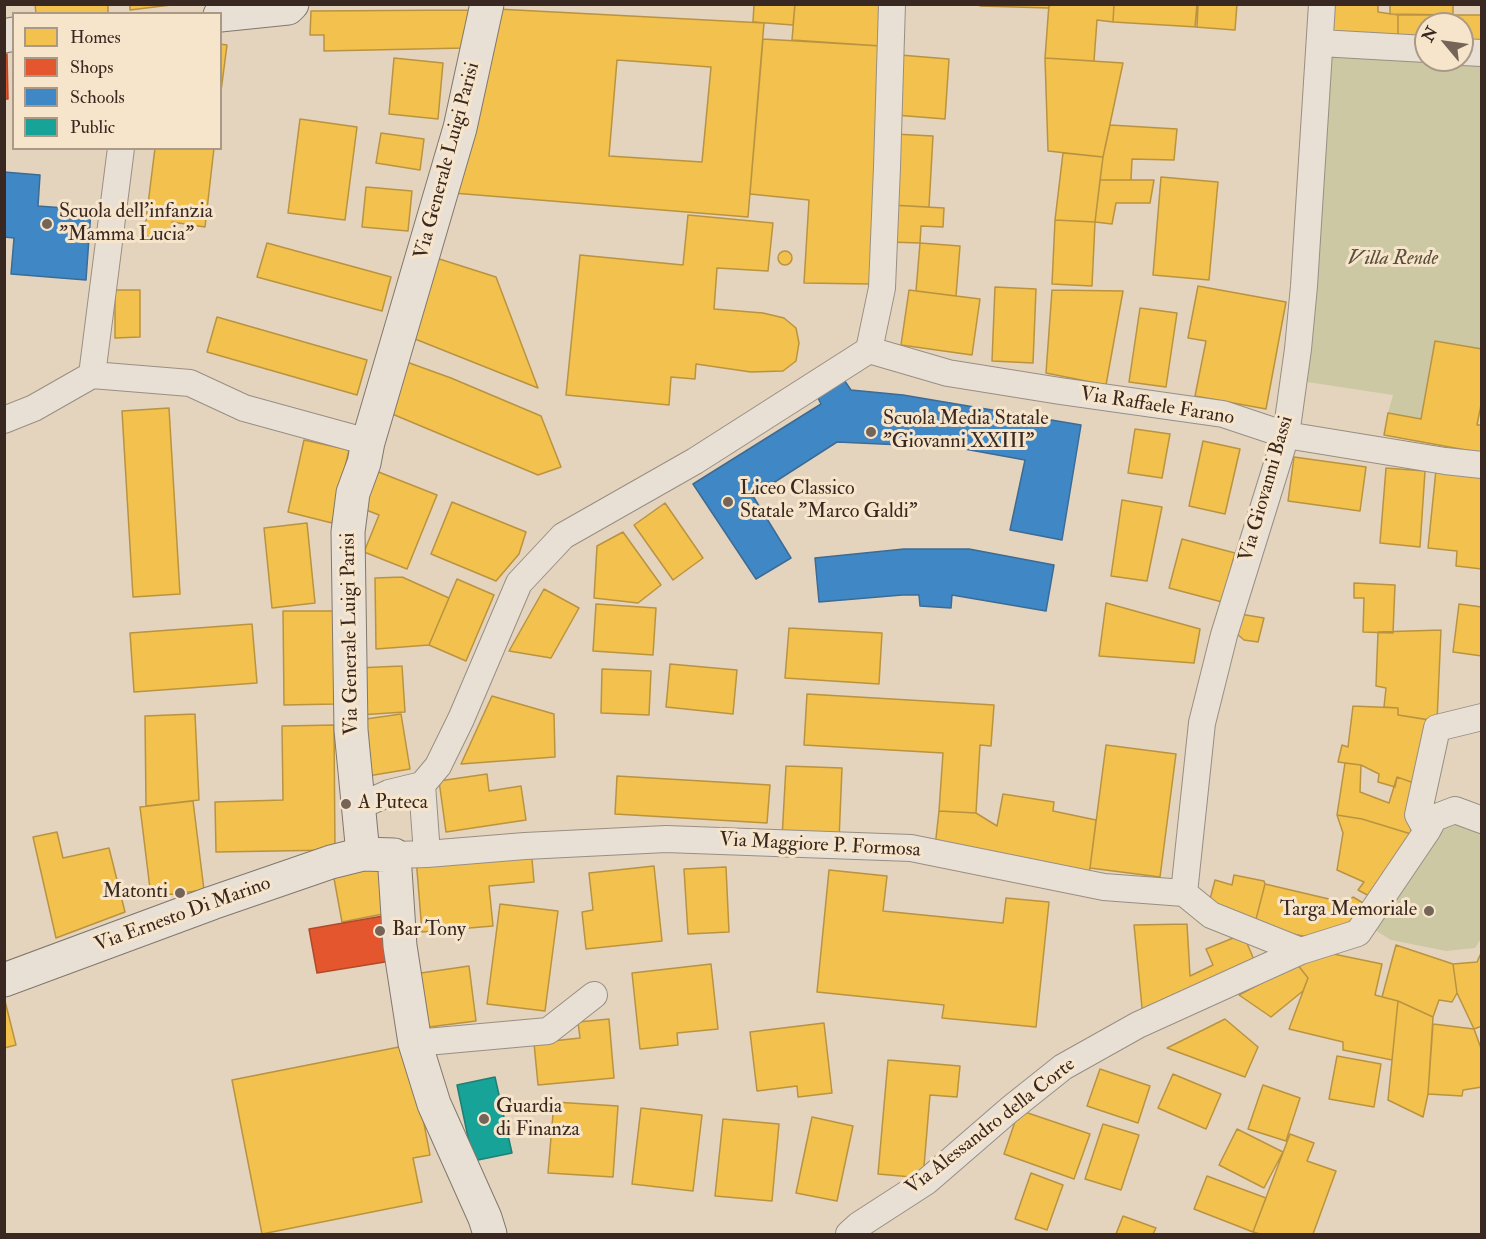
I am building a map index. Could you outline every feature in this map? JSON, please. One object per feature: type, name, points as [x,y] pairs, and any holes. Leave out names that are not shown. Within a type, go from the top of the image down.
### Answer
[{"type":"street","points":[[222,15],[288,8],[292,4]]},
{"type":"street","name":"Via Generale Luigi Parisi","points":[[487,4],[460,128],[368,442],[364,463],[353,493],[348,532],[351,730],[358,807],[378,855],[400,946],[415,1043],[434,1104],[490,1234]]},
{"type":"street","points":[[358,807],[389,793],[422,784],[438,766],[461,719],[519,583],[563,536],[695,461],[869,350],[882,288],[892,4]]},
{"type":"street","name":"Via Giovanni Bassi","points":[[1184,893],[1202,723],[1224,635],[1286,435],[1299,339],[1322,4]]},
{"type":"street","points":[[1320,43],[1414,48]]},
{"type":"street","points":[[92,375],[121,150]]},
{"type":"street","name":"Via Raffaele Farano","points":[[869,350],[948,373],[1223,414],[1286,435],[1482,465]]},
{"type":"street","points":[[4,420],[34,408],[92,375],[190,382],[244,408],[368,442]]},
{"type":"street","points":[[1427,831],[1418,814],[1437,728],[1482,717]]},
{"type":"street","points":[[422,784],[427,854]]},
{"type":"street","name":"Via Alessandro della Corte","points":[[849,1234],[859,1225],[927,1181],[1009,1110],[1064,1067],[1138,1025],[1301,951],[1358,933],[1434,818],[1455,810],[1482,820]]},
{"type":"street","name":"Via Maggiore P. Formosa","points":[[378,855],[427,854],[666,838],[911,848],[1104,886],[1184,893]]},
{"type":"street","name":"Via Ernesto Di Marino","points":[[4,980],[212,903],[331,862],[378,855]]},
{"type":"street","points":[[1184,893],[1211,915],[1301,951]]},
{"type":"street","points":[[415,1043],[548,1031],[594,995]]},
{"type":"green space","name":"Villa Rende","points":[[1320,43],[1414,58],[1414,72],[1474,72],[1474,56],[1481,53],[1481,349],[1435,341],[1421,419],[1388,413],[1393,395],[1294,380]]},
{"type":"green space","points":[[1434,818],[1481,822],[1482,937],[1475,948],[1446,951],[1391,940],[1370,927]]},
{"type":"building: Homes","points":[[35,4],[108,4],[108,12],[36,12]]},
{"type":"building: Homes","points":[[130,4],[179,4],[130,10]]},
{"type":"building: Homes","points":[[754,4],[795,4],[793,25],[753,22]]},
{"type":"building: Homes","points":[[795,4],[884,4],[881,46],[792,40]]},
{"type":"building: Homes","points":[[980,4],[1049,4],[1049,8],[980,6]]},
{"type":"building: Homes","points":[[1049,4],[1114,4],[1113,22],[1097,20],[1094,61],[1045,58]]},
{"type":"building: Homes","points":[[1114,4],[1198,4],[1197,27],[1113,22]]},
{"type":"building: Homes","points":[[1197,4],[1237,4],[1235,30],[1195,27]]},
{"type":"building: Homes","points":[[1328,4],[1378,4],[1378,12],[1398,15],[1398,47],[1328,34]]},
{"type":"building: Homes","points":[[1390,4],[1453,4],[1453,12],[1390,14]]},
{"type":"building: Homes","points":[[497,9],[764,23],[748,217],[453,193]],"holes":[[[617,60],[711,67],[702,162],[609,156]]]},
{"type":"building: Homes","points":[[469,10],[465,48],[324,51],[324,35],[310,35],[311,11]]},
{"type":"building: Homes","points":[[1398,15],[1414,15],[1414,48],[1398,47]]},
{"type":"building: Homes","points":[[1474,15],[1482,15],[1482,48],[1474,48]]},
{"type":"building: Homes","points":[[763,39],[881,46],[870,284],[804,283],[809,200],[750,194]]},
{"type":"building: Homes","points":[[222,44],[227,45],[222,84]]},
{"type":"building: Homes","points":[[900,55],[949,59],[945,119],[895,115]]},
{"type":"building: Homes","points":[[394,58],[443,63],[438,119],[389,114]]},
{"type":"building: Homes","points":[[1045,58],[1123,63],[1103,157],[1048,151]]},
{"type":"building: Homes","points":[[300,119],[357,127],[345,220],[288,213]]},
{"type":"building: Homes","points":[[1110,125],[1177,129],[1174,160],[1132,159],[1131,180],[1100,180]]},
{"type":"building: Homes","points":[[381,133],[424,139],[420,170],[376,163]]},
{"type":"building: Homes","points":[[894,134],[933,136],[929,207],[890,205]]},
{"type":"building: Homes","points":[[155,150],[214,150],[205,227],[172,222],[169,239],[144,236]]},
{"type":"building: Homes","points":[[1063,153],[1103,157],[1095,222],[1055,220]]},
{"type":"building: Homes","points":[[1161,177],[1218,182],[1209,280],[1153,275]]},
{"type":"building: Homes","points":[[1100,180],[1154,180],[1150,203],[1116,203],[1112,224],[1095,222]]},
{"type":"building: Homes","points":[[366,187],[412,191],[408,231],[362,227]]},
{"type":"building: Homes","points":[[890,205],[944,208],[943,227],[921,226],[920,243],[889,242]]},
{"type":"building: Homes","points":[[688,215],[773,223],[768,271],[717,268],[714,309],[763,313],[784,318],[796,328],[799,343],[796,361],[783,371],[751,372],[696,364],[695,379],[671,377],[669,405],[566,395],[580,255],[683,265]]},
{"type":"building: Homes","points":[[1055,220],[1095,222],[1092,286],[1052,284]]},
{"type":"building: Homes","points":[[267,243],[391,277],[382,311],[257,277]]},
{"type":"building: Homes","points":[[920,243],[960,246],[956,296],[916,291]]},
{"type":"building: Homes","points":[[782,251],[788,251],[792,258],[788,265],[782,265],[778,261],[778,255]]},
{"type":"building: Homes","points":[[433,257],[496,277],[538,388],[410,337]]},
{"type":"building: Homes","points":[[1198,286],[1286,302],[1266,409],[1195,396],[1206,341],[1188,338]]},
{"type":"building: Homes","points":[[995,287],[1036,289],[1033,363],[992,361]]},
{"type":"building: Homes","points":[[115,290],[140,290],[140,337],[115,338]]},
{"type":"building: Homes","points":[[909,290],[980,299],[972,355],[901,345]]},
{"type":"building: Homes","points":[[1052,290],[1123,291],[1106,385],[1046,373]]},
{"type":"building: Homes","points":[[1140,308],[1177,313],[1166,387],[1129,382]]},
{"type":"building: Homes","points":[[217,317],[367,360],[357,395],[207,352]]},
{"type":"building: Homes","points":[[1435,341],[1482,349],[1482,400],[1477,425],[1482,425],[1482,453],[1384,435],[1388,413],[1421,419]]},
{"type":"building: Homes","points":[[404,361],[541,416],[561,467],[538,475],[385,411]]},
{"type":"building: Homes","points":[[169,408],[180,594],[133,597],[122,411]]},
{"type":"building: Homes","points":[[1135,429],[1170,434],[1162,478],[1128,473]]},
{"type":"building: Homes","points":[[304,440],[349,450],[332,523],[288,512]]},
{"type":"building: Homes","points":[[1203,441],[1240,449],[1225,514],[1189,506]]},
{"type":"building: Homes","points":[[1294,457],[1366,467],[1360,511],[1288,501]]},
{"type":"building: Homes","points":[[1386,468],[1425,471],[1420,547],[1380,543]]},
{"type":"building: Homes","points":[[1436,470],[1482,475],[1482,569],[1456,566],[1457,551],[1428,548]]},
{"type":"building: Homes","points":[[376,471],[437,495],[407,569],[364,552],[379,515],[361,508]]},
{"type":"building: Homes","points":[[1122,500],[1162,507],[1147,581],[1111,576]]},
{"type":"building: Homes","points":[[452,502],[526,532],[519,554],[496,581],[431,554]]},
{"type":"building: Homes","points":[[665,503],[703,558],[673,580],[634,525]]},
{"type":"building: Homes","points":[[307,523],[315,603],[272,608],[264,528]]},
{"type":"building: Homes","points":[[623,532],[661,585],[638,603],[594,598],[597,546]]},
{"type":"building: Homes","points":[[1182,539],[1235,553],[1222,602],[1169,588]]},
{"type":"building: Homes","points":[[402,577],[449,598],[429,645],[376,649],[375,578]]},
{"type":"building: Homes","points":[[457,579],[494,595],[466,661],[429,645]]},
{"type":"building: Homes","points":[[1354,583],[1395,585],[1393,633],[1363,632],[1364,598],[1354,598]]},
{"type":"building: Homes","points":[[544,589],[579,608],[551,658],[509,651]]},
{"type":"building: Homes","points":[[1106,603],[1200,629],[1194,663],[1099,656]]},
{"type":"building: Homes","points":[[596,604],[656,608],[653,655],[593,651]]},
{"type":"building: Homes","points":[[1459,604],[1482,607],[1482,656],[1453,652]]},
{"type":"building: Homes","points":[[283,611],[336,611],[336,704],[284,705]]},
{"type":"building: Homes","points":[[1240,614],[1264,618],[1258,642],[1244,640],[1235,632]]},
{"type":"building: Homes","points":[[252,624],[257,683],[134,692],[130,633]]},
{"type":"building: Homes","points":[[789,628],[882,633],[879,684],[785,678]]},
{"type":"building: Homes","points":[[1441,630],[1437,721],[1398,715],[1398,708],[1384,707],[1386,688],[1376,686],[1378,632]]},
{"type":"building: Homes","points":[[670,664],[737,670],[733,714],[666,707]]},
{"type":"building: Homes","points":[[402,666],[405,712],[359,715],[356,668]]},
{"type":"building: Homes","points":[[602,669],[651,671],[649,715],[601,713]]},
{"type":"building: Homes","points":[[807,694],[994,705],[991,746],[980,745],[976,813],[939,811],[943,753],[804,745]]},
{"type":"building: Homes","points":[[492,696],[554,714],[555,757],[461,764]]},
{"type":"building: Homes","points":[[1353,706],[1398,708],[1398,715],[1429,720],[1414,783],[1397,777],[1395,787],[1378,782],[1379,774],[1361,765],[1338,762],[1342,745],[1348,747]]},
{"type":"building: Homes","points":[[195,714],[199,800],[146,806],[145,716]]},
{"type":"building: Homes","points":[[401,714],[410,769],[368,776],[359,720]]},
{"type":"building: Homes","points":[[334,725],[335,850],[216,852],[215,802],[283,800],[282,726]]},
{"type":"building: Homes","points":[[1106,745],[1176,754],[1160,877],[1090,868]]},
{"type":"building: Homes","points":[[1345,763],[1361,765],[1360,792],[1389,803],[1397,777],[1414,783],[1411,834],[1362,819],[1337,815]]},
{"type":"building: Homes","points":[[786,766],[842,768],[839,840],[782,838]]},
{"type":"building: Homes","points":[[487,774],[489,791],[521,786],[526,820],[446,832],[439,781]]},
{"type":"building: Homes","points":[[617,776],[770,785],[767,823],[615,814]]},
{"type":"building: Homes","points":[[1003,794],[1054,802],[1053,811],[1096,820],[1090,868],[1086,880],[935,847],[939,811],[976,813],[997,826]]},
{"type":"building: Homes","points":[[193,801],[204,890],[151,897],[140,807]]},
{"type":"building: Homes","points":[[1337,815],[1362,819],[1411,834],[1373,898],[1358,890],[1364,882],[1337,870],[1343,833]]},
{"type":"building: Homes","points":[[57,832],[63,858],[109,848],[125,912],[56,938],[33,837]]},
{"type":"building: Homes","points":[[531,848],[534,882],[489,886],[493,926],[422,932],[416,858]]},
{"type":"building: Homes","points":[[380,865],[388,913],[342,922],[333,873]]},
{"type":"building: Homes","points":[[654,866],[662,941],[586,949],[582,912],[593,910],[589,873]]},
{"type":"building: Homes","points":[[726,867],[729,932],[688,934],[684,869]]},
{"type":"building: Homes","points":[[829,870],[887,876],[883,911],[1003,923],[1006,898],[1049,902],[1036,1027],[942,1018],[944,1005],[817,992]]},
{"type":"building: Homes","points":[[1234,875],[1264,881],[1254,927],[1208,907],[1215,880],[1232,885]]},
{"type":"building: Homes","points":[[1265,884],[1346,903],[1353,897],[1370,907],[1345,935],[1325,940],[1254,927]]},
{"type":"building: Homes","points":[[500,904],[558,911],[545,1011],[487,1004]]},
{"type":"building: Homes","points":[[1187,924],[1190,976],[1213,965],[1206,949],[1243,934],[1258,969],[1143,1018],[1134,925]]},
{"type":"building: Homes","points":[[1396,945],[1453,964],[1457,993],[1452,1002],[1439,1000],[1433,1017],[1398,1001],[1382,997]]},
{"type":"building: Homes","points":[[1319,951],[1382,964],[1375,995],[1398,1001],[1392,1060],[1343,1050],[1343,1042],[1289,1029],[1308,978],[1297,964]]},
{"type":"building: Homes","points":[[1482,951],[1482,1026],[1474,1029],[1457,993],[1453,964],[1477,962]]},
{"type":"building: Homes","points":[[711,964],[718,1029],[677,1033],[678,1045],[640,1049],[632,973]]},
{"type":"building: Homes","points":[[1297,964],[1308,978],[1303,991],[1271,1017],[1239,995]]},
{"type":"building: Homes","points":[[469,966],[476,1021],[421,1028],[414,974]]},
{"type":"building: Homes","points":[[4,997],[16,1045],[4,1048]]},
{"type":"building: Homes","points":[[1398,1001],[1433,1017],[1428,1094],[1423,1117],[1388,1100]]},
{"type":"building: Homes","points":[[609,1019],[614,1078],[538,1085],[534,1043],[580,1038],[578,1022]]},
{"type":"building: Homes","points":[[1225,1019],[1258,1047],[1245,1077],[1167,1048]]},
{"type":"building: Homes","points":[[824,1023],[832,1093],[798,1097],[797,1086],[757,1091],[750,1032]]},
{"type":"building: Homes","points":[[1433,1024],[1474,1029],[1482,1051],[1482,1087],[1463,1090],[1462,1096],[1428,1094]]},
{"type":"building: Homes","points":[[409,1045],[430,1155],[413,1158],[422,1202],[262,1234],[232,1080]]},
{"type":"building: Homes","points":[[1337,1056],[1381,1064],[1374,1107],[1329,1099]]},
{"type":"building: Homes","points":[[888,1060],[960,1066],[957,1097],[930,1095],[923,1178],[878,1174]]},
{"type":"building: Homes","points":[[1100,1069],[1150,1086],[1138,1123],[1087,1106]]},
{"type":"building: Homes","points":[[1173,1074],[1221,1094],[1206,1129],[1158,1108]]},
{"type":"building: Homes","points":[[1263,1085],[1300,1098],[1286,1141],[1248,1129]]},
{"type":"building: Homes","points":[[554,1102],[618,1106],[613,1177],[548,1173]]},
{"type":"building: Homes","points":[[641,1108],[702,1115],[693,1191],[632,1184]]},
{"type":"building: Homes","points":[[1019,1110],[1090,1134],[1074,1179],[1004,1154]]},
{"type":"building: Homes","points":[[812,1117],[853,1126],[837,1201],[796,1193]]},
{"type":"building: Homes","points":[[723,1119],[779,1124],[772,1201],[715,1196]]},
{"type":"building: Homes","points":[[1103,1124],[1139,1135],[1121,1190],[1085,1179]]},
{"type":"building: Homes","points":[[1237,1129],[1283,1152],[1264,1188],[1219,1165]]},
{"type":"building: Homes","points":[[1290,1134],[1314,1143],[1307,1161],[1336,1171],[1313,1234],[1253,1232]]},
{"type":"building: Homes","points":[[1031,1173],[1063,1185],[1047,1230],[1015,1219]]},
{"type":"building: Homes","points":[[1207,1176],[1266,1198],[1253,1232],[1194,1209]]},
{"type":"building: Homes","points":[[1123,1216],[1156,1228],[1153,1234],[1116,1234]]},
{"type":"building: Shops","points":[[4,54],[7,54],[8,99],[4,99]]},
{"type":"building: Shops","points":[[383,916],[391,961],[317,973],[309,929]]},
{"type":"building: Schools","name":"Scuola dell'infanzia \"Mamma Lucia\"","points":[[4,172],[40,175],[38,206],[91,210],[86,280],[11,274],[14,238],[4,237]]},
{"type":"building: Schools","points":[[840,374],[851,390],[903,395],[1081,425],[1062,540],[1010,530],[1025,460],[904,438],[903,445],[837,442],[753,496],[791,558],[756,579],[693,484],[821,404],[815,392]]},
{"type":"building: Schools","points":[[904,549],[969,549],[1054,565],[1046,611],[952,595],[951,608],[920,606],[919,595],[819,602],[815,558]]},
{"type":"building: Public","name":"Guardia di Finanza","points":[[495,1077],[512,1153],[473,1161],[457,1085]]},
{"type":"place","name":"Scuola dell'infanzia \"Mamma Lucia\"","points":[[47,224]]},
{"type":"place","name":"Scuola Media Statale \"Giovanni XXIII\"","points":[[871,432]]},
{"type":"place","name":"Liceo Classico Statale \"Marco Galdi\"","points":[[728,502]]},
{"type":"place","name":"A Puteca","points":[[346,804]]},
{"type":"place","name":"Matonti","points":[[180,893]]},
{"type":"place","name":"Targa Memoriale","points":[[1429,911]]},
{"type":"place","name":"Bar Tony","points":[[380,931]]},
{"type":"place","name":"Guardia di Finanza","points":[[484,1119]]}]
